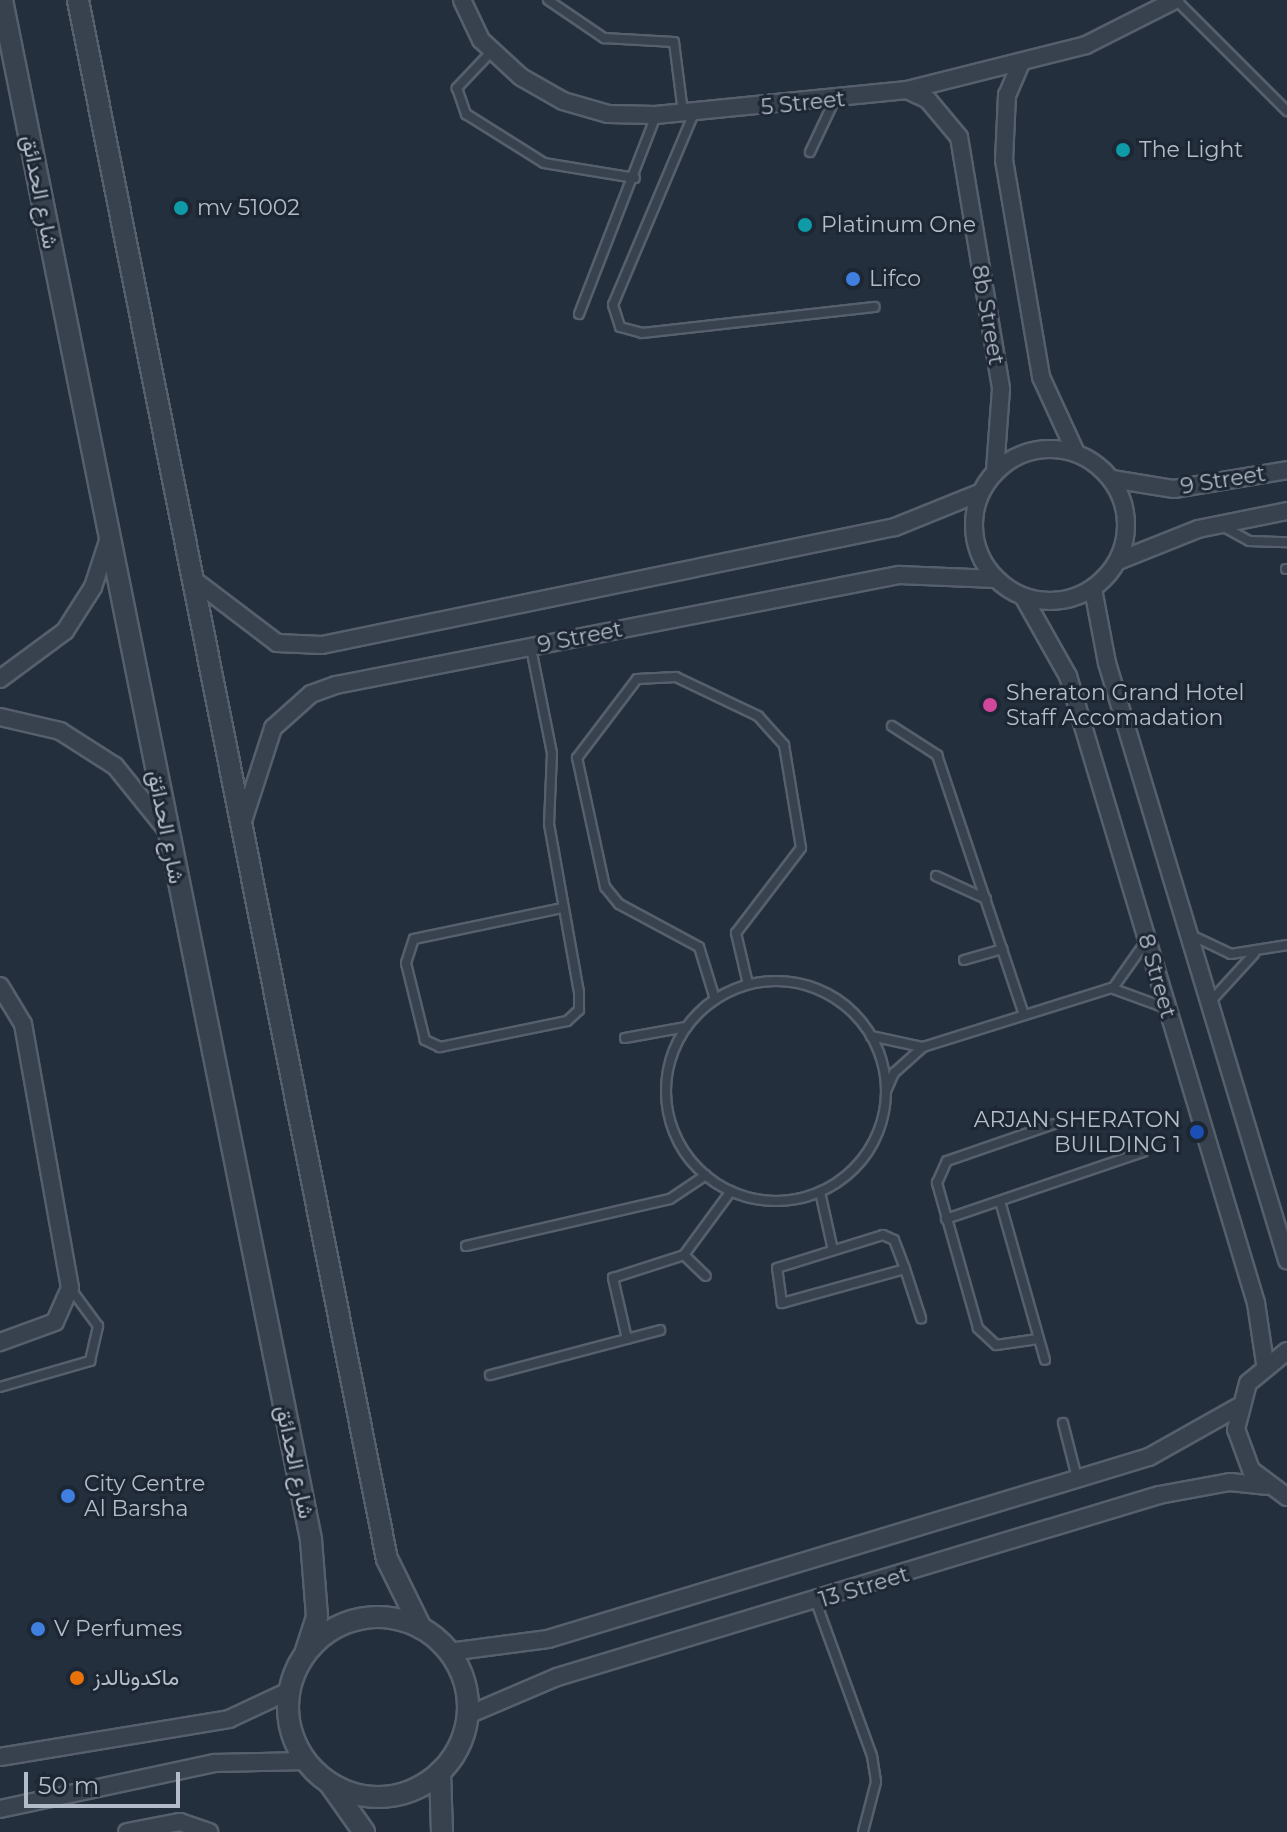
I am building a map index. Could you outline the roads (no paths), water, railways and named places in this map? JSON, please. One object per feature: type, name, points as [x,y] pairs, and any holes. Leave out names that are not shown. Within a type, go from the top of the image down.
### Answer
[{"type":"street","name":"شارع الحدائق","points":[[2,0],[311,1540],[317,1617],[305,1653]]},
{"type":"street","points":[[78,0],[198,583],[387,1559],[421,1628],[449,1652],[466,1688],[468,1715],[440,1772],[442,1832]]},
{"type":"street","name":"5 Street","points":[[462,0],[491,52],[563,101],[608,114],[656,115],[907,90],[1020,65],[1135,25],[1176,0]]},
{"type":"street","name":"8b Street","points":[[1020,65],[1007,95],[1004,160],[1041,377],[1075,451]]},
{"type":"street","name":"8b Street","points":[[907,90],[928,100],[959,137],[1001,389],[995,470]]},
{"type":"street","points":[[1075,451],[1112,479],[1126,521],[1118,561],[1093,589],[1047,602],[1024,598],[996,579],[976,539],[979,493],[995,470],[1019,454],[1075,451]]},
{"type":"street","name":"9 Street","points":[[1112,479],[1174,489],[1287,470]]},
{"type":"street","name":"9 Street","points":[[198,583],[257,633],[311,647],[895,527],[979,493]]},
{"type":"street","name":"9 Street","points":[[1118,561],[1220,524],[1287,511]]},
{"type":"street","points":[[0,679],[65,631],[93,587],[109,538]]},
{"type":"street","name":"9 Street","points":[[244,818],[273,728],[311,694],[530,647],[899,575],[996,579]]},
{"type":"street","name":"8 Street","points":[[1093,589],[1107,663],[1287,1260]]},
{"type":"street","name":"8 Street","points":[[1024,598],[1068,676],[1256,1303],[1265,1363]]},
{"type":"street","points":[[0,717],[60,731],[115,766],[166,829]]},
{"type":"street","points":[[0,986],[23,1024],[70,1288],[55,1322],[0,1342]]},
{"type":"street","points":[[1287,1351],[1265,1363],[1238,1407],[1241,1450],[1266,1486],[1287,1497]]},
{"type":"street","name":"13 Street","points":[[449,1652],[548,1639],[1077,1478],[1173,1448],[1238,1407]]},
{"type":"street","name":"13 Street","points":[[468,1715],[557,1677],[816,1602],[1194,1485],[1266,1486]]},
{"type":"street","points":[[364,1832],[330,1784],[306,1761],[292,1732],[289,1691],[305,1653],[356,1619],[421,1628]]},
{"type":"street","points":[[0,1757],[229,1719],[289,1691]]},
{"type":"street","points":[[0,1809],[215,1763],[306,1761]]},
{"type":"street","points":[[330,1784],[385,1797],[440,1772]]},
{"type":"street","points":[[127,1832],[180,1822],[209,1832]]},
{"type":"lane","points":[[548,0],[604,38],[674,42],[689,114],[613,305],[620,327],[642,333],[875,307]]},
{"type":"lane","points":[[1176,0],[1287,111]]},
{"type":"lane","points":[[491,52],[457,88],[466,114],[544,163],[635,178]]},
{"type":"lane","points":[[810,152],[835,99]]},
{"type":"lane","points":[[579,314],[635,178],[656,115]]},
{"type":"lane","points":[[1220,524],[1249,541],[1287,542]]},
{"type":"lane","points":[[530,647],[552,753],[549,824],[581,1002],[567,1021],[434,1046],[422,1035],[406,963],[410,944],[425,932],[563,908]]},
{"type":"lane","points":[[715,999],[699,947],[619,904],[605,887],[577,758],[637,679],[676,677],[758,716],[784,745],[801,848],[736,933],[748,984]]},
{"type":"lane","points":[[892,726],[937,755],[1024,1015]]},
{"type":"lane","points":[[936,876],[986,899]]},
{"type":"lane","points":[[1190,934],[1220,951],[1254,954],[1287,945]]},
{"type":"lane","points":[[1113,988],[1147,940]]},
{"type":"lane","points":[[964,960],[1002,949]]},
{"type":"lane","points":[[1210,1002],[1254,954]]},
{"type":"lane","points":[[886,1091],[871,1036],[831,995],[790,982],[748,984],[715,999],[686,1027],[667,1078],[667,1105],[687,1155],[706,1175],[731,1191],[776,1201],[820,1192],[871,1147],[886,1091],[923,1047]]},
{"type":"lane","points":[[871,1036],[923,1047],[1113,988],[1167,1008]]},
{"type":"lane","points":[[625,1038],[686,1027]]},
{"type":"lane","points":[[1038,1339],[1009,1346],[986,1338],[937,1183],[947,1161],[1054,1124]]},
{"type":"lane","points":[[946,1219],[1143,1152]]},
{"type":"lane","points":[[466,1246],[670,1199],[706,1175]]},
{"type":"lane","points":[[627,1339],[613,1278],[684,1255],[731,1191]]},
{"type":"lane","points":[[820,1192],[833,1250]]},
{"type":"lane","points":[[1000,1201],[1045,1360]]},
{"type":"lane","points":[[905,1269],[782,1303],[777,1268],[889,1236],[905,1269],[921,1318]]},
{"type":"lane","points":[[684,1255],[706,1276]]},
{"type":"lane","points":[[0,1387],[90,1361],[98,1326],[70,1288]]},
{"type":"lane","points":[[490,1375],[660,1330]]},
{"type":"lane","points":[[1063,1423],[1077,1478]]},
{"type":"lane","points":[[816,1602],[872,1756],[876,1782],[863,1832]]},
{"type":"place","name":"The Light","points":[[1123,150]]},
{"type":"place","name":"mv 51002","points":[[181,208]]},
{"type":"place","name":"Platinum One","points":[[805,225]]},
{"type":"place","name":"Lifco","points":[[853,279]]},
{"type":"place","name":"Sheraton Grand Hotel Staff Accomadation","points":[[990,705]]},
{"type":"place","name":"ARJAN SHERATON BUILDING 1","points":[[1197,1132]]},
{"type":"place","name":"City Centre Al Barsha","points":[[68,1496]]},
{"type":"place","name":"V Perfumes","points":[[38,1629]]},
{"type":"place","name":"ماكدونالدز","points":[[77,1678]]}]
